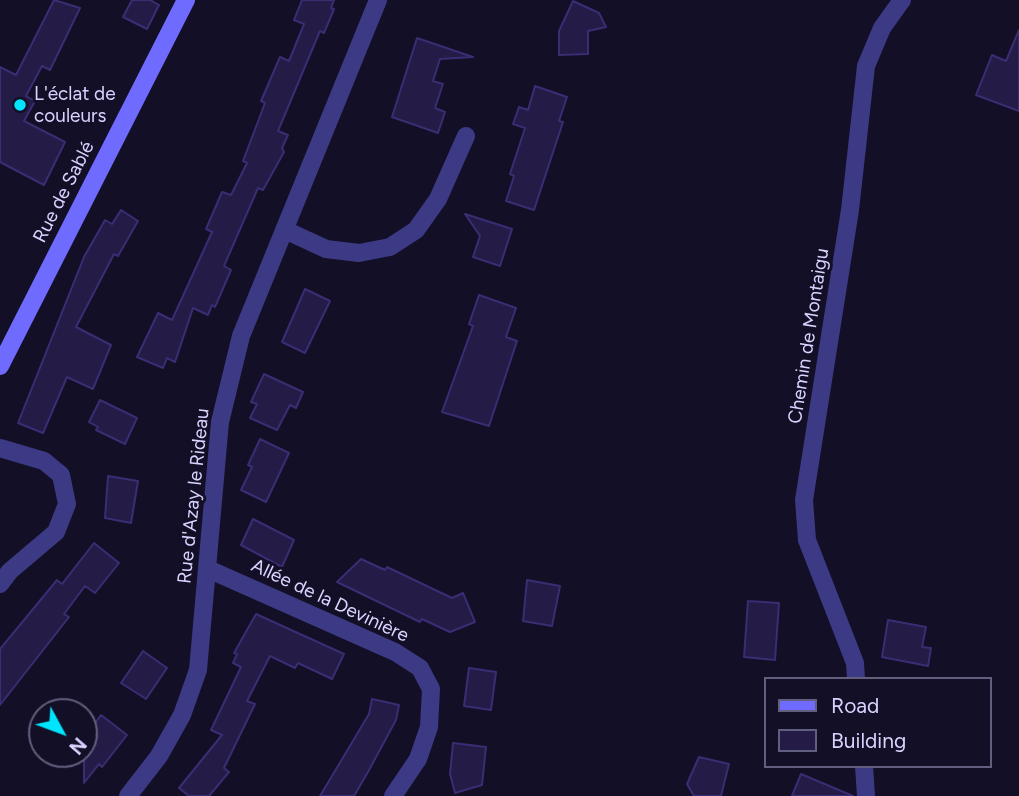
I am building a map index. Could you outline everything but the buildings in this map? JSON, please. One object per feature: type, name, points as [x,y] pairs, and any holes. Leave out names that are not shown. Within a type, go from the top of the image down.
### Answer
[{"type":"main road","name":"Rue de Sablé","points":[[0,366],[186,0]]},
{"type":"street","name":"Rue d'Azay le Rideau","points":[[128,796],[159,756],[182,715],[198,670],[220,422],[241,336],[378,0]]},
{"type":"street","name":"Chemin de Montaigu","points":[[856,677],[855,663],[807,540],[804,500],[850,210],[866,66],[882,28],[901,0]]},
{"type":"street","points":[[285,230],[326,249],[359,253],[390,247],[415,230],[438,199],[466,136]]},
{"type":"street","points":[[0,448],[44,461],[61,475],[67,504],[56,532],[10,571],[0,584]]},
{"type":"street","name":"Allée de la Devinière","points":[[208,569],[394,652],[420,668],[431,689],[429,727],[418,759],[393,796]]},
{"type":"street","points":[[864,768],[866,796]]},
{"type":"place","name":"L'éclat de couleurs","points":[[20,105]]}]
